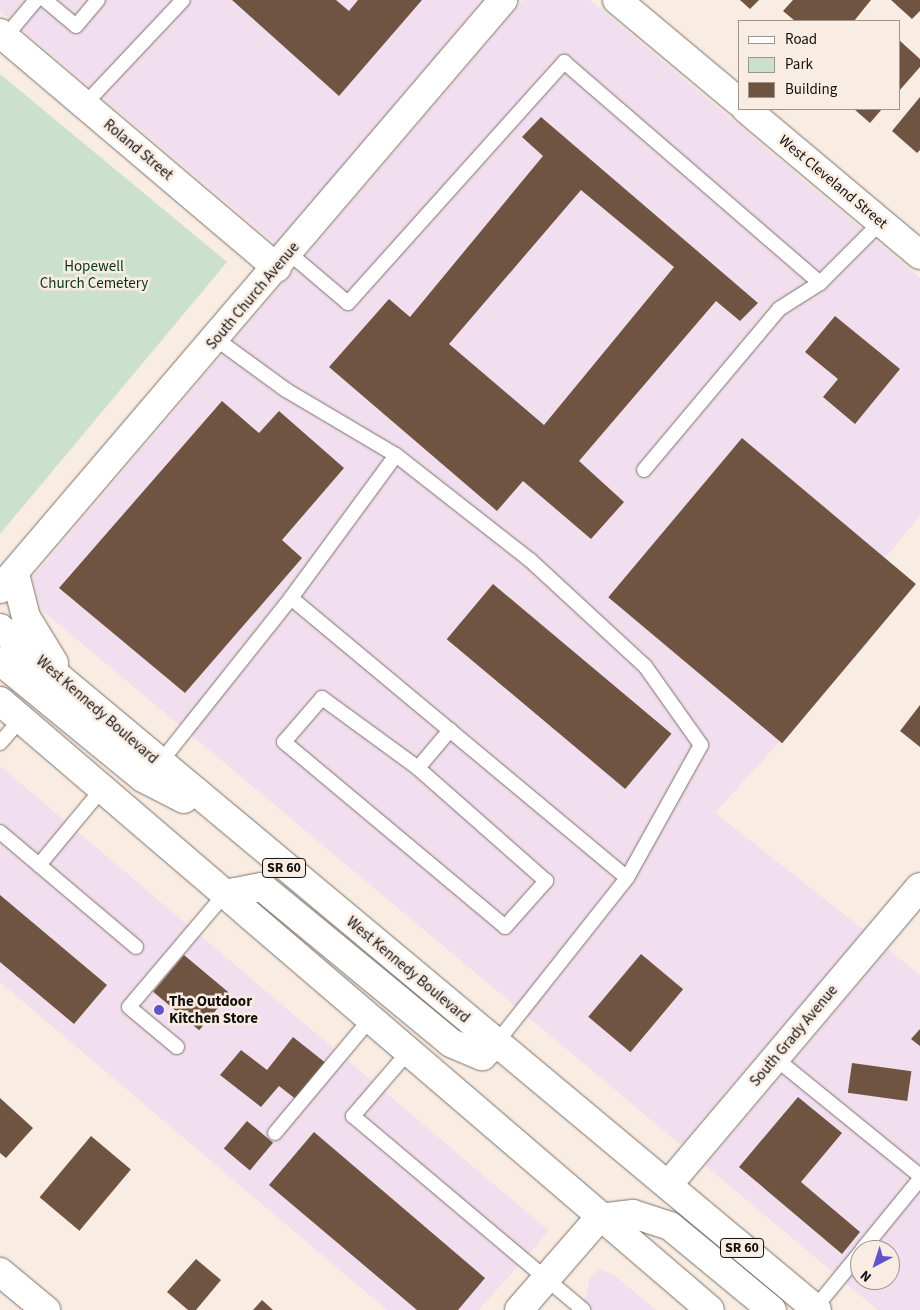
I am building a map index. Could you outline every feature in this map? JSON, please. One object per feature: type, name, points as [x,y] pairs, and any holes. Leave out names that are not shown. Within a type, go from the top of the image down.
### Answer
[{"type":"main road","name":"South Church Avenue","points":[[8,582],[503,0]]},
{"type":"main road","points":[[617,0],[738,101]]},
{"type":"main road","name":"Roland Street","points":[[2,35],[84,105],[283,260]]},
{"type":"main road","name":"West Cleveland Street","points":[[747,110],[920,255]]},
{"type":"main road","points":[[8,582],[26,617],[74,691]]},
{"type":"main road","name":"West Kennedy Boulevard","points":[[0,628],[159,764],[816,1309]]},
{"type":"main road","points":[[0,661],[143,778],[228,821]]},
{"type":"main road","points":[[0,701],[371,1018],[600,1218],[710,1310]]},
{"type":"main road","points":[[225,894],[262,887],[451,1043],[482,1056],[496,1043]]},
{"type":"main road","name":"South Grady Avenue","points":[[668,1185],[920,887]]},
{"type":"main road","points":[[519,1310],[600,1218],[633,1214],[670,1226],[772,1310]]},
{"type":"main road","points":[[0,1272],[46,1310]]},
{"type":"lane","points":[[2,35],[36,0]]},
{"type":"lane","points":[[44,0],[76,26],[98,0]]},
{"type":"lane","points":[[84,105],[183,0]]},
{"type":"lane","points":[[283,260],[348,303],[564,62],[820,283]]},
{"type":"lane","points":[[644,470],[779,309],[820,283],[881,222]]},
{"type":"lane","points":[[216,339],[286,390],[396,455],[530,560],[646,666],[701,745],[627,878],[496,1043]]},
{"type":"lane","points":[[159,764],[291,598],[396,455]]},
{"type":"lane","points":[[291,598],[627,878]]},
{"type":"lane","points":[[322,698],[418,768],[546,881],[505,927],[284,742],[322,698]]},
{"type":"lane","points":[[0,743],[20,718]]},
{"type":"lane","points":[[418,768],[450,730]]},
{"type":"lane","points":[[39,865],[103,788]]},
{"type":"lane","points":[[0,832],[136,947]]},
{"type":"lane","points":[[177,1047],[129,1006],[225,894]]},
{"type":"lane","points":[[274,1133],[371,1018]]},
{"type":"lane","points":[[409,1051],[353,1116],[583,1310]]},
{"type":"lane","points":[[775,1058],[920,1178],[870,1240]]},
{"type":"lane","points":[[816,1309],[850,1265]]},
{"type":"shaded area","points":[[0,0],[483,0],[276,244],[0,11]]},
{"type":"shaded area","points":[[523,0],[590,0],[920,278],[920,516],[836,616],[871,640],[715,813],[864,930],[681,1145],[42,610],[32,578]]},
{"type":"shaded area","points":[[0,766],[549,1231],[479,1310],[387,1310],[0,982]]},
{"type":"shaded area","points":[[888,949],[920,975],[920,1310],[878,1310],[854,1290],[900,1290],[900,1240],[850,1240],[850,1287],[705,1165]]},
{"type":"shaded area","points":[[600,1269],[614,1275],[656,1310],[574,1310],[587,1296],[589,1279]]},
{"type":"green space","name":"Hopewell Church Cemetery","points":[[0,74],[227,262],[0,534]]},
{"type":"building","points":[[232,0],[336,0],[349,11],[358,0],[422,0],[339,96]]},
{"type":"building","points":[[740,0],[759,0],[750,9]]},
{"type":"building","points":[[793,0],[871,0],[855,20],[794,20],[783,11]]},
{"type":"building","points":[[891,0],[920,0],[920,11],[912,19]]},
{"type":"building","points":[[900,41],[920,59],[920,67],[900,90]]},
{"type":"building","points":[[920,97],[920,150],[917,153],[892,131]]},
{"type":"building","points":[[855,110],[881,110],[870,123]]},
{"type":"building","points":[[541,117],[758,303],[740,321],[716,301],[579,461],[624,502],[591,539],[523,481],[497,511],[329,367],[389,299],[410,317],[543,156],[522,137]],"holes":[[[581,190],[674,267],[544,425],[449,344]]]},
{"type":"building","points":[[835,316],[900,369],[855,424],[823,397],[838,379],[805,352]]},
{"type":"building","points":[[222,401],[259,433],[279,411],[344,468],[282,540],[302,558],[185,693],[59,588]]},
{"type":"building","points":[[742,438],[916,584],[782,743],[608,597]]},
{"type":"building","points":[[493,584],[671,734],[625,789],[447,639]]},
{"type":"building","points":[[920,705],[920,747],[900,731]]},
{"type":"building","points":[[0,895],[107,985],[74,1024],[0,962]]},
{"type":"building","points":[[641,954],[683,989],[630,1052],[588,1017]]},
{"type":"building","points":[[184,955],[230,994],[199,1030],[153,992]]},
{"type":"building","points":[[920,1029],[920,1046],[911,1039]]},
{"type":"building","points":[[293,1037],[327,1064],[297,1100],[279,1086],[261,1107],[220,1075],[241,1050],[267,1070]]},
{"type":"building","points":[[852,1063],[911,1071],[907,1101],[848,1093]]},
{"type":"building","points":[[798,1097],[842,1133],[801,1182],[860,1232],[853,1240],[850,1240],[850,1244],[842,1254],[739,1167]]},
{"type":"building","points":[[0,1098],[33,1128],[6,1158],[0,1153]]},
{"type":"building","points":[[247,1121],[273,1143],[250,1170],[224,1149]]},
{"type":"building","points":[[314,1132],[485,1278],[458,1310],[417,1310],[269,1185]]},
{"type":"building","points":[[91,1136],[131,1169],[79,1231],[40,1197]]},
{"type":"building","points":[[196,1259],[221,1280],[196,1310],[188,1310],[167,1292]]},
{"type":"building","points":[[262,1300],[273,1310],[253,1310]]},
{"type":"place","name":"The Outdoor Kitchen Store","points":[[159,1010]]}]
